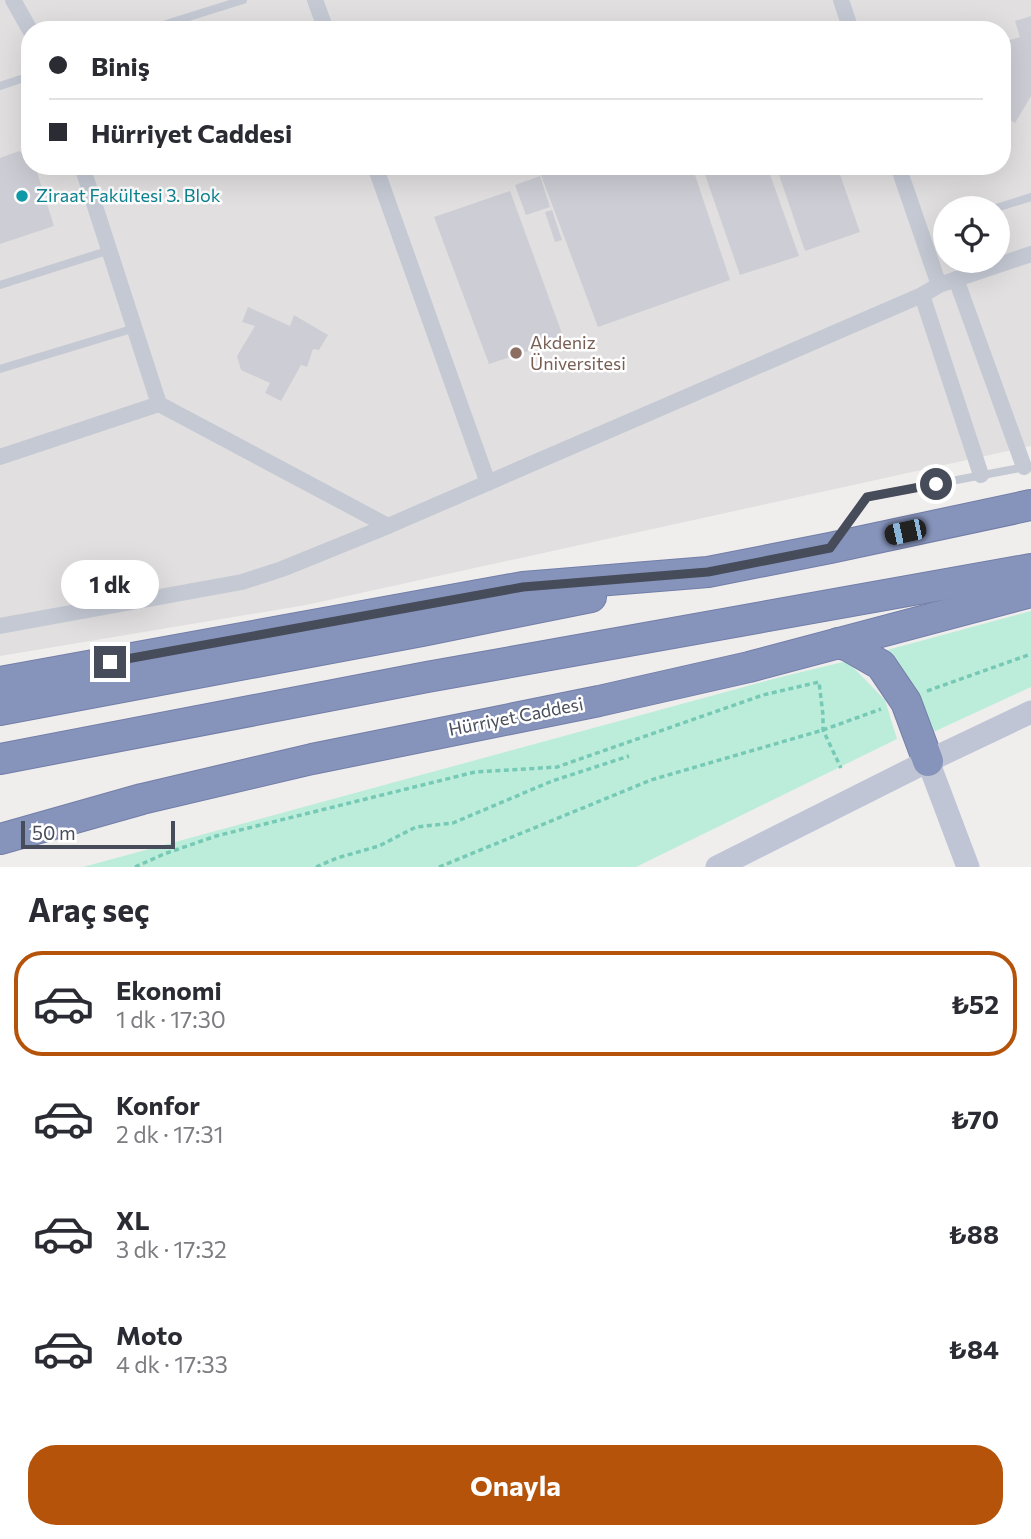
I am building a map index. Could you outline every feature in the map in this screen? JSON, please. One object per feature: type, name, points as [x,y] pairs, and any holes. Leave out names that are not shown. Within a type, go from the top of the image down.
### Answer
[{"type":"highway","points":[[0,710],[561,604],[1031,505]]},
{"type":"highway","points":[[0,759],[427,677],[1031,569]]},
{"type":"highway","points":[[0,682],[523,587],[708,572]]},
{"type":"highway","name":"Hürriyet Caddesi","points":[[0,839],[142,799],[299,762],[749,667],[1031,592]]},
{"type":"highway","points":[[838,643],[881,665],[905,702],[928,761]]},
{"type":"street","points":[[13,0],[25,21]]},
{"type":"street","points":[[316,0],[323,21]]},
{"type":"street","points":[[841,0],[849,21]]},
{"type":"street","points":[[85,175],[159,404],[388,526]]},
{"type":"street","points":[[378,175],[488,483]]},
{"type":"street","points":[[901,175],[939,285]]},
{"type":"street","points":[[0,626],[242,582],[282,569],[488,483],[922,295],[939,285],[1031,254]]},
{"type":"street","points":[[956,279],[1027,466]]},
{"type":"street","points":[[922,295],[981,475]]},
{"type":"street","points":[[0,457],[159,404]]},
{"type":"street","points":[[717,867],[1031,712]]},
{"type":"street","points":[[928,761],[968,867]]},
{"type":"lane","points":[[176,21],[243,0]]},
{"type":"lane","points":[[0,86],[21,79]]},
{"type":"lane","points":[[1010,204],[1031,197]]},
{"type":"lane","points":[[0,285],[110,250]]},
{"type":"lane","points":[[0,369],[135,328]]},
{"type":"lane","points":[[830,548],[867,497],[1027,466]]},
{"type":"path","points":[[926,691],[1031,654]]},
{"type":"path","points":[[135,867],[216,836],[475,772],[557,767],[763,695],[819,682],[823,730],[841,768]]},
{"type":"path","points":[[439,867],[651,780],[823,730],[887,707]]},
{"type":"path","points":[[316,867],[379,846],[416,827],[453,823],[552,781],[629,756]]},
{"type":"shaded area","name":"Akdeniz Üniversitesi","points":[[0,0],[1031,0],[1031,446],[306,605],[0,656]]},
{"type":"green space","points":[[1031,611],[1031,687],[929,734],[876,653]]},
{"type":"green space","points":[[847,661],[885,700],[897,739],[636,867],[83,867],[777,678]]},
{"type":"building","points":[[1031,16],[1031,96],[1015,123],[1011,121],[1011,40],[1020,37],[1015,21]]},
{"type":"building","name":"Ziraat Fakültesi 3. Blok","points":[[21,152],[21,175],[38,175],[54,226],[0,244],[0,158]]},
{"type":"building","points":[[541,175],[695,175],[730,280],[598,327]]},
{"type":"building","points":[[705,175],[770,175],[799,256],[740,275]]},
{"type":"building","points":[[779,175],[840,175],[860,232],[805,251]]},
{"type":"building","points":[[540,176],[550,207],[526,215],[515,185]]},
{"type":"building","points":[[510,191],[564,339],[489,364],[434,217]]},
{"type":"building","points":[[552,210],[562,240],[555,242],[545,212]]},
{"type":"building","points":[[248,307],[290,326],[294,315],[328,335],[319,350],[313,349],[307,367],[301,365],[281,401],[265,393],[270,383],[241,370],[237,356],[255,326],[242,322]]},
{"type":"place","name":"Ziraat Fakültesi 3. Blok","points":[[22,196]]},
{"type":"place","name":"Akdeniz Üniversitesi","points":[[516,353]]},
{"type":"route","points":[[110,662],[523,587],[708,572],[830,548],[867,497],[936,484]]}]
